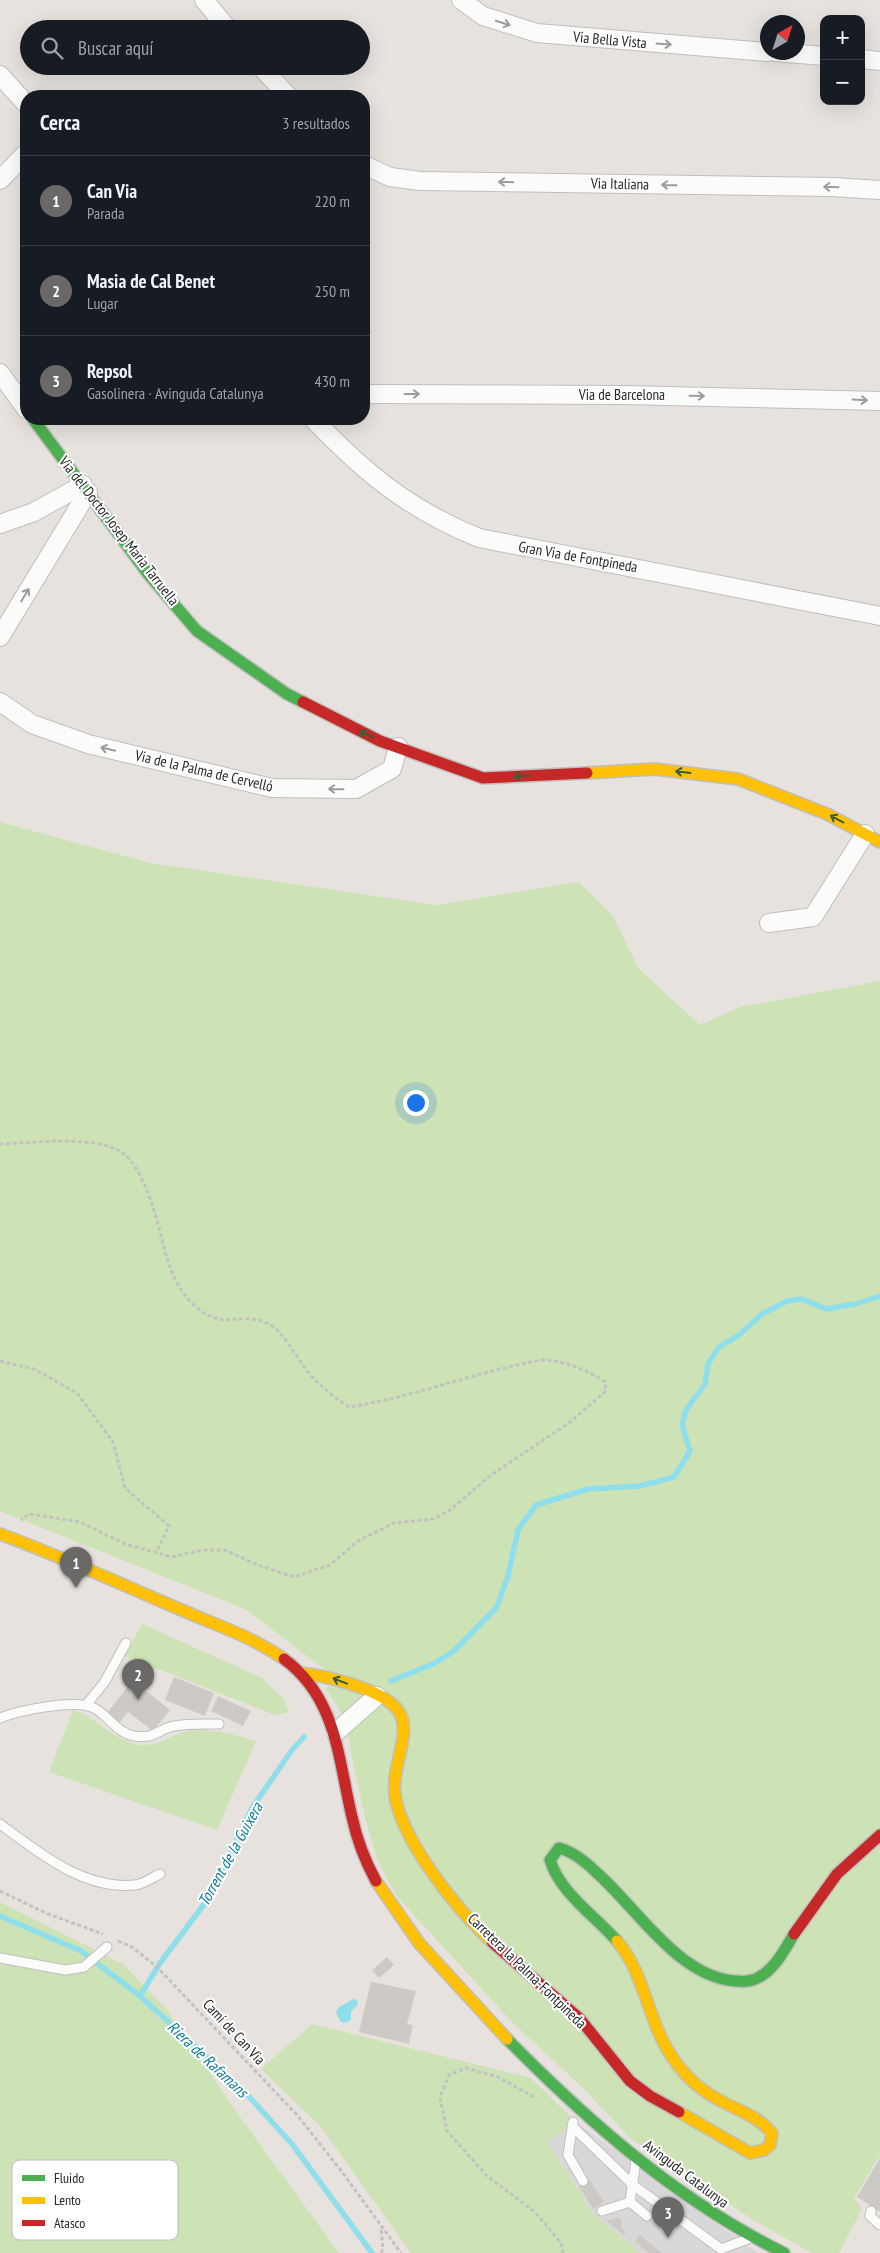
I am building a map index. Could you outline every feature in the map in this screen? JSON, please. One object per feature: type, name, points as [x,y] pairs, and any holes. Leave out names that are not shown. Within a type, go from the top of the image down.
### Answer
[{"type":"street","points":[[204,0],[221,20]]},
{"type":"street","name":"Via Bella Vista","points":[[461,0],[483,16],[537,33],[760,51]]},
{"type":"street","points":[[805,54],[820,56]]},
{"type":"street","points":[[865,59],[880,61]]},
{"type":"street","points":[[0,75],[20,97]]},
{"type":"street","points":[[268,75],[282,90]]},
{"type":"street","points":[[0,180],[20,159]]},
{"type":"street","name":"Via Italiana","points":[[370,168],[390,177],[420,181],[832,187],[880,190]]},
{"type":"street","points":[[0,373],[20,401]]},
{"type":"street","name":"Via de Barcelona","points":[[370,394],[624,394],[880,401]]},
{"type":"street","name":"Via del Doctor Josep Maria Tarruella","points":[[37,425],[149,575],[197,631],[287,694],[380,741],[483,778],[654,769],[738,779],[827,814],[872,838]]},
{"type":"street","name":"Gran Via de Fontpineda","points":[[319,425],[376,479],[424,512],[479,538],[880,616]]},
{"type":"street","points":[[0,524],[34,512],[85,489]]},
{"type":"street","points":[[0,637],[85,489]]},
{"type":"street","name":"Via de la Palma de Cervelló","points":[[0,702],[32,724],[88,744],[272,788],[356,789],[392,769],[398,747]]},
{"type":"street","points":[[769,923],[813,917],[872,838]]},
{"type":"street","name":"Avinguda Catalunya","points":[[2,1534],[243,1637],[277,1654],[301,1673],[318,1693],[336,1732],[356,1836],[366,1862],[381,1892],[404,1924],[453,1981],[578,2107],[636,2157],[688,2197],[750,2238],[784,2253]]},
{"type":"street","name":"Carretera la Palma-Fontpineda","points":[[301,1673],[337,1679],[390,1702],[398,1711],[403,1725],[402,1749],[395,1766],[395,1787],[399,1811],[427,1862],[477,1928],[582,2021],[605,2052],[637,2088],[750,2153],[764,2150],[770,2145],[772,2133],[756,2116],[733,2108],[702,2089],[676,2063],[661,2042],[634,1966],[625,1950],[612,1934],[567,1890],[550,1868],[550,1860],[559,1848],[570,1851],[603,1877],[689,1964],[715,1978],[735,1982],[761,1977],[773,1965],[830,1882],[858,1850],[880,1835]]},
{"type":"street","points":[[336,1732],[377,1696]]},
{"type":"lane","points":[[86,1705],[104,1683],[126,1643]]},
{"type":"lane","points":[[0,1718],[40,1707],[86,1705],[95,1708],[115,1726],[131,1735],[151,1737],[172,1726],[193,1723],[219,1724]]},
{"type":"lane","points":[[0,1824],[60,1867],[105,1884],[137,1885],[160,1874]]},
{"type":"lane","points":[[0,1958],[65,1970],[84,1967],[107,1947]]},
{"type":"lane","points":[[578,2107],[572,2126],[568,2155],[584,2181]]},
{"type":"lane","points":[[572,2126],[632,2185],[717,2251],[750,2238]]},
{"type":"lane","points":[[630,2202],[636,2157]]},
{"type":"lane","points":[[602,2211],[630,2202]]},
{"type":"lane","points":[[630,2202],[647,2216]]},
{"type":"lane","points":[[871,2211],[870,2216],[880,2225]]},
{"type":"path","points":[[0,1144],[71,1141],[93,1143],[123,1153],[137,1171],[153,1208],[172,1274],[191,1302],[219,1320],[252,1319],[268,1323],[290,1347],[317,1382],[349,1407],[421,1391],[459,1379],[542,1360],[555,1359],[594,1374],[605,1382],[606,1391],[569,1423],[491,1475],[448,1511],[433,1519],[394,1522],[358,1541],[330,1565],[294,1577],[258,1565],[225,1550],[203,1550],[172,1557],[125,1544],[80,1522],[29,1514],[2,1534]]},
{"type":"path","points":[[0,1361],[34,1369],[77,1393],[113,1442],[125,1488],[169,1526],[156,1553]]},
{"type":"path","points":[[0,1891],[48,1914],[107,1936]]},
{"type":"path","name":"Camí de Can Via","points":[[115,1940],[132,1947],[157,1967],[297,2115],[339,2168],[401,2253]]},
{"type":"path","points":[[538,2099],[498,2077],[466,2068],[449,2075],[440,2097],[447,2131],[487,2176],[535,2212],[561,2243],[563,2253]]},
{"type":"path","points":[[381,2227],[383,2249],[381,2253]]},
{"type":"shaded area","points":[[577,2123],[758,2253],[641,2253],[594,2215],[547,2141]]},
{"type":"green space","points":[[0,822],[150,863],[436,905],[579,882],[613,916],[638,968],[700,1025],[740,1007],[880,981],[880,2155],[854,2198],[862,2209],[839,2253],[812,2253],[755,2221],[630,2138],[586,2091],[513,2023],[402,1902],[391,1887],[376,1853],[365,1817],[345,1723],[338,1707],[325,1689],[337,1679],[245,1609],[0,1511]]},
{"type":"green space","points":[[142,1624],[262,1678],[284,1699],[289,1712],[275,1715],[125,1656]]},
{"type":"green space","points":[[73,1710],[91,1718],[116,1736],[134,1744],[149,1745],[193,1730],[221,1732],[256,1741],[217,1830],[49,1772]]},
{"type":"green space","points":[[0,1902],[123,1964],[166,2009],[240,2117],[339,2253],[0,2253]]},
{"type":"green space","points":[[312,2024],[531,2078],[577,2123],[547,2141],[594,2215],[641,2253],[411,2253],[321,2127],[261,2069]]},
{"type":"water","points":[[353,1999],[357,2000],[358,2005],[351,2011],[351,2020],[345,2023],[341,2022],[336,2013],[338,2008]]},
{"type":"building","points":[[136,1676],[149,1687],[146,1691],[170,1710],[153,1731],[128,1712],[119,1723],[107,1713]]},
{"type":"building","points":[[174,1677],[214,1693],[205,1716],[165,1700]]},
{"type":"building","points":[[218,1696],[251,1711],[243,1726],[211,1711]]},
{"type":"building","points":[[387,1957],[394,1965],[379,1978],[372,1970]]},
{"type":"building","points":[[371,1982],[416,1991],[407,2024],[413,2025],[409,2044],[359,2032]]},
{"type":"building","points":[[880,2158],[880,2212],[857,2197]]},
{"type":"building","points":[[590,2180],[604,2202],[593,2209],[579,2187]]},
{"type":"building","points":[[619,2217],[622,2221],[621,2227],[626,2232],[624,2235],[607,2221]]},
{"type":"building","points":[[640,2235],[662,2253],[649,2253],[635,2242]]},
{"type":"waterway","name":"Torrent de la Guixera","points":[[391,1681],[435,1663],[454,1651],[497,1607],[508,1576],[518,1530],[536,1505],[588,1489],[640,1486],[674,1477],[690,1451],[682,1425],[686,1410],[705,1384],[708,1364],[719,1347],[739,1335],[762,1314],[787,1301],[802,1299],[826,1309],[855,1304],[880,1296]]},
{"type":"waterway","name":"Torrent de la Guixera","points":[[140,1996],[160,1963],[211,1895],[252,1808],[292,1750],[304,1737]]},
{"type":"waterway","name":"Riera de Rafamans","points":[[0,1916],[81,1951],[140,1996],[244,2091],[292,2144],[372,2253]]},
{"type":"traffic: fast","points":[[37,425],[149,575],[197,631],[287,694],[303,702]]},
{"type":"traffic: fast","points":[[617,1941],[570,1894],[555,1872],[550,1860],[559,1848],[575,1855],[589,1865],[660,1939],[677,1954],[696,1968],[715,1977],[736,1981],[758,1978],[776,1963],[794,1934]]},
{"type":"traffic: fast","points":[[507,2039],[570,2100],[636,2158],[707,2209],[784,2253]]},
{"type":"traffic: slow","points":[[587,773],[654,769],[738,779],[827,814],[880,842]]},
{"type":"traffic: slow","points":[[0,1534],[67,1560],[232,1631],[284,1659]]},
{"type":"traffic: slow","points":[[301,1673],[325,1677],[368,1690],[392,1704],[399,1712],[403,1721],[403,1731],[395,1777],[395,1793],[402,1819],[422,1858],[435,1877],[464,1913],[492,1942]]},
{"type":"traffic: slow","points":[[376,1881],[419,1943],[507,2039]]},
{"type":"traffic: slow","points":[[617,1941],[635,1970],[659,2033],[677,2064],[702,2090],[767,2127],[772,2133],[770,2145],[764,2150],[750,2153],[679,2112]]},
{"type":"traffic: jam","points":[[303,702],[380,741],[483,778],[587,773]]},
{"type":"traffic: jam","points":[[284,1659],[302,1675],[315,1692],[325,1711],[333,1731],[356,1834],[376,1881]]},
{"type":"traffic: jam","points":[[794,1934],[837,1874],[880,1835]]},
{"type":"traffic: jam","points":[[492,1942],[580,2019],[630,2081],[650,2096],[679,2112]]},
{"type":"place","name":"Can Via","points":[[76,1588]]},
{"type":"place","name":"Masia de Cal Benet","points":[[138,1700]]},
{"type":"place","name":"Repsol","points":[[668,2238]]}]
